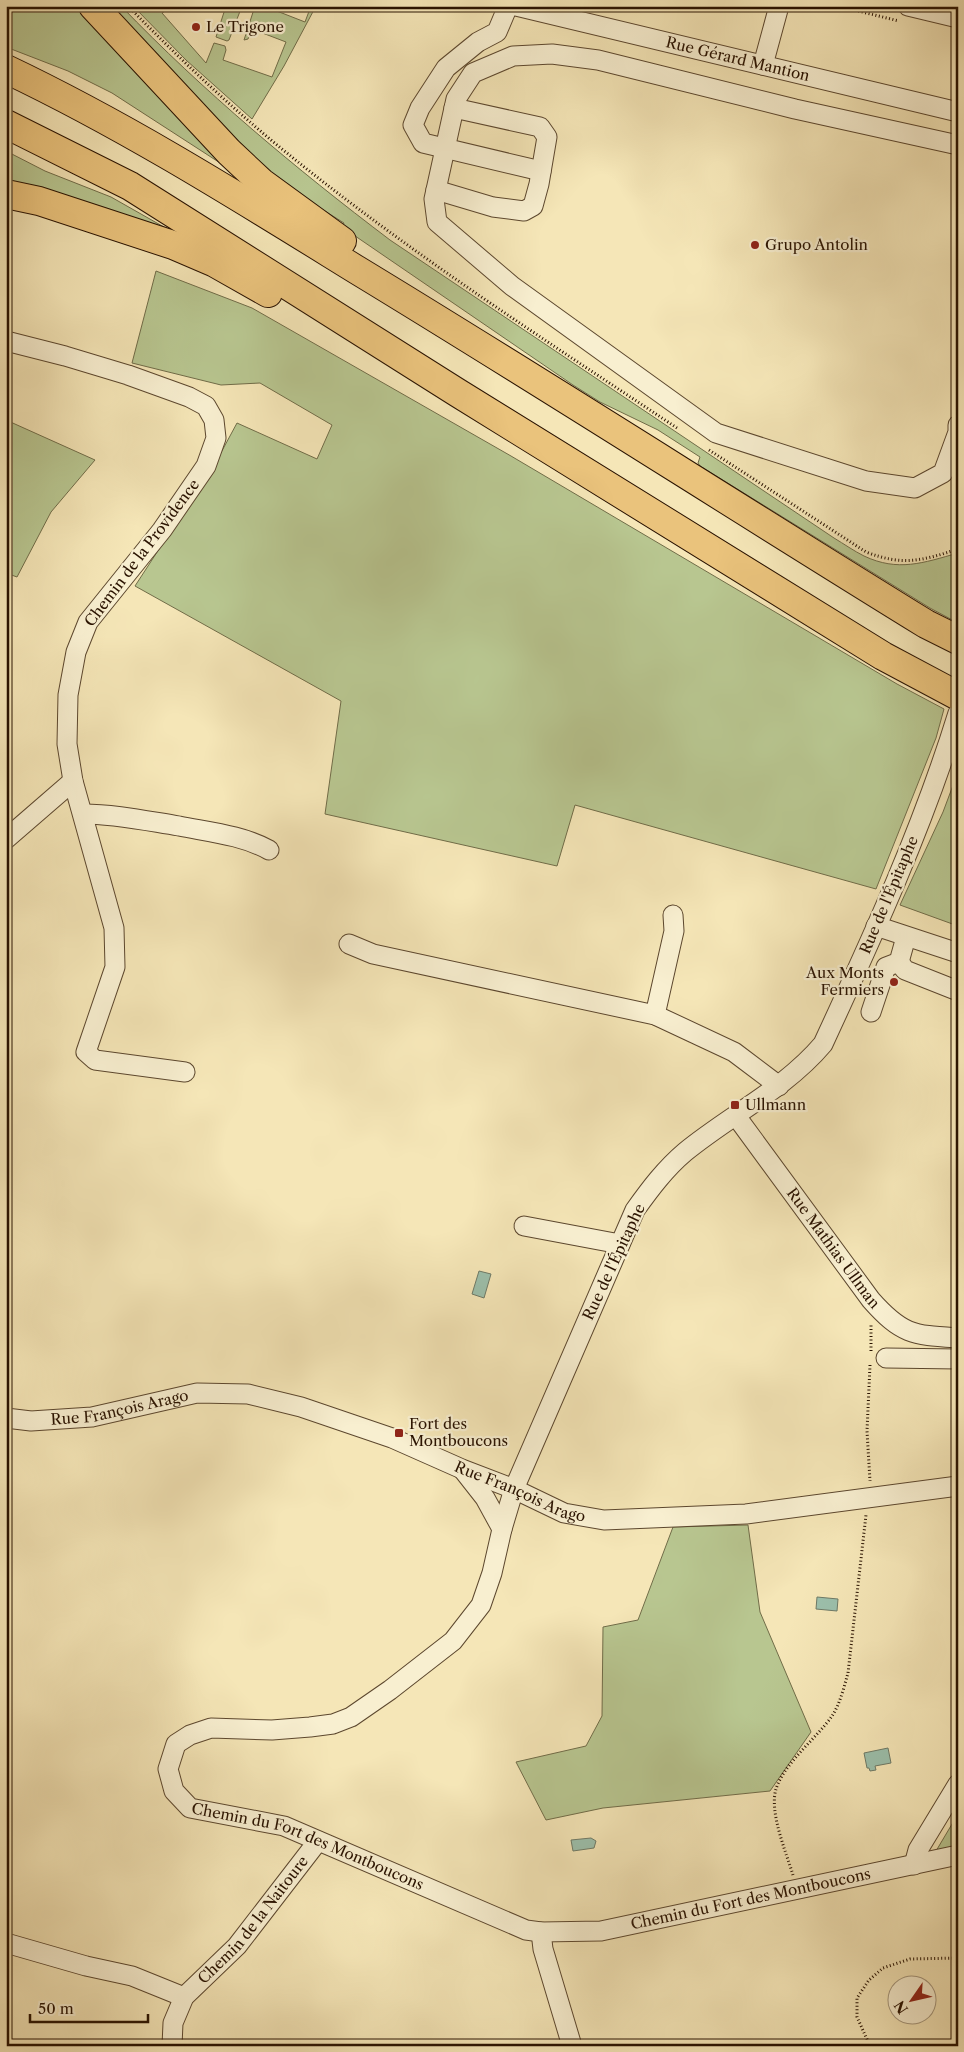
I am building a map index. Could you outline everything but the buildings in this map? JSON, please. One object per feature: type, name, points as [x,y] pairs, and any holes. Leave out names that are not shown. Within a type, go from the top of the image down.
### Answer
[{"type":"highway","points":[[93,6],[229,152],[261,182],[488,349]]},
{"type":"highway","points":[[6,69],[69,99],[153,145],[488,349],[846,575],[926,624],[958,640]]},
{"type":"highway","points":[[6,124],[130,186],[458,393],[883,656],[958,696]]},
{"type":"highway","points":[[6,194],[39,201],[155,239],[215,263],[382,359],[458,393]]},
{"type":"street","points":[[508,6],[497,32],[478,42],[446,68],[420,108],[413,125],[423,143],[541,171]]},
{"type":"street","name":"Rue Gérard Mantion","points":[[516,6],[958,112]]},
{"type":"street","points":[[764,65],[779,6]]},
{"type":"street","points":[[908,6],[958,18]]},
{"type":"street","points":[[958,146],[795,109],[598,60],[552,54],[513,56],[473,73],[456,99],[434,199],[437,222],[512,286],[716,432],[866,481],[914,488],[943,473],[958,432],[958,425]]},
{"type":"street","points":[[436,190],[493,206],[524,211],[533,206],[541,171],[547,137],[540,127],[454,108]]},
{"type":"street","name":"Chemin de la Providence","points":[[6,342],[119,372],[189,397],[206,406],[214,420],[216,438],[206,466],[162,530],[88,622],[76,652],[68,695],[67,744],[73,781],[114,928],[116,953],[115,967],[86,1052],[95,1060],[185,1072]]},
{"type":"street","name":"Rue de l'Épitaphe","points":[[514,1489],[635,1210],[660,1176],[685,1152],[778,1086],[809,1060],[823,1044],[920,822],[942,766],[958,713]]},
{"type":"street","points":[[6,839],[73,781]]},
{"type":"street","points":[[83,814],[109,814],[224,834],[256,843],[269,850]]},
{"type":"street","points":[[655,1015],[674,931],[674,915]]},
{"type":"street","points":[[876,926],[958,953]]},
{"type":"street","points":[[899,962],[906,937]]},
{"type":"street","points":[[349,944],[373,954],[655,1015],[734,1052],[778,1086]]},
{"type":"street","points":[[899,962],[905,970],[958,991]]},
{"type":"street","points":[[871,1012],[886,967],[899,962]]},
{"type":"street","name":"Rue Mathias Ullman","points":[[736,1116],[875,1305],[890,1321],[906,1331],[929,1336],[958,1338]]},
{"type":"street","points":[[524,1226],[620,1244]]},
{"type":"street","points":[[886,1358],[958,1359]]},
{"type":"street","name":"Rue François Arago","points":[[6,1418],[31,1421],[92,1417],[196,1393],[248,1394],[301,1407],[392,1438],[462,1469],[514,1489],[564,1513],[604,1520],[746,1514],[958,1486]]},
{"type":"street","points":[[462,1469],[485,1498],[502,1529]]},
{"type":"street","name":"Chemin du Fort des Montboucons","points":[[514,1489],[482,1605],[453,1641],[390,1690],[351,1717],[333,1724],[272,1730],[211,1728],[190,1734],[176,1744],[168,1769],[174,1792],[190,1808],[284,1826],[526,1930],[541,1932],[601,1932],[958,1855]]},
{"type":"street","points":[[914,1865],[918,1850],[958,1784]]},
{"type":"street","name":"Chemin de la Naitoure","points":[[172,2046],[173,2023],[184,1997],[237,1946],[318,1841]]},
{"type":"street","points":[[541,1932],[543,1949],[572,2046]]},
{"type":"street","name":"Chemin de la Naitoure","points":[[6,1943],[86,1966],[132,1976],[184,1997]]},
{"type":"path","points":[[797,1889],[775,1810],[776,1789],[791,1764],[832,1715],[848,1673],[869,1498],[870,1480],[867,1431],[872,1323],[875,1305]]},
{"type":"path","points":[[870,2046],[857,2017],[857,1998],[868,1980],[882,1968],[910,1959],[958,1958]]},
{"type":"green space","points":[[6,6],[81,6],[231,170],[112,93],[68,71],[6,47]]},
{"type":"green space","points":[[107,6],[121,6],[185,69],[251,128],[390,240],[834,538],[864,556],[888,564],[922,563],[958,553],[958,623],[930,608],[700,466],[698,463],[700,457],[658,430],[600,402],[573,385],[342,227],[344,223],[293,191],[249,155]]},
{"type":"green space","points":[[133,6],[164,6],[167,10],[162,13],[206,63],[214,43],[225,46],[226,50],[223,60],[272,77],[286,42],[252,29],[248,39],[244,40],[255,6],[264,6],[305,22],[311,6],[316,6],[284,66],[252,119],[186,60]]},
{"type":"green space","points":[[226,6],[242,6],[227,41],[216,37]]},
{"type":"green space","points":[[6,151],[45,171],[111,197],[171,231],[6,185]]},
{"type":"green space","points":[[156,271],[252,308],[511,456],[897,684],[944,709],[936,738],[876,889],[575,805],[557,866],[325,814],[341,701],[135,586],[217,460],[237,423],[317,459],[332,425],[260,383],[221,385],[132,363]]},
{"type":"green space","points":[[6,420],[95,460],[51,512],[17,577],[6,573]]},
{"type":"green space","points":[[958,772],[958,926],[900,905],[943,812]]},
{"type":"green space","points":[[748,1525],[760,1612],[811,1732],[770,1791],[603,1808],[546,1820],[516,1762],[586,1746],[602,1716],[603,1627],[638,1620],[673,1527]]},
{"type":"green space","points":[[958,1814],[958,1847],[936,1851]]},
{"type":"shaded area","points":[[479,1271],[491,1274],[484,1298],[472,1294]]},
{"type":"shaded area","points":[[817,1597],[838,1599],[837,1611],[816,1609]]},
{"type":"shaded area","points":[[888,1748],[891,1763],[875,1766],[876,1770],[870,1771],[867,1768],[864,1753]]},
{"type":"shaded area","points":[[591,1838],[596,1841],[594,1848],[573,1851],[571,1840]]},
{"type":"place","name":"Le Trigone","points":[[196,27]]},
{"type":"place","name":"Grupo Antolin","points":[[755,245]]},
{"type":"place","name":"Aux Monts Fermiers","points":[[894,982]]},
{"type":"place","name":"Ullmann","points":[[735,1105]]},
{"type":"place","name":"Fort des Montboucons","points":[[399,1433]]}]
